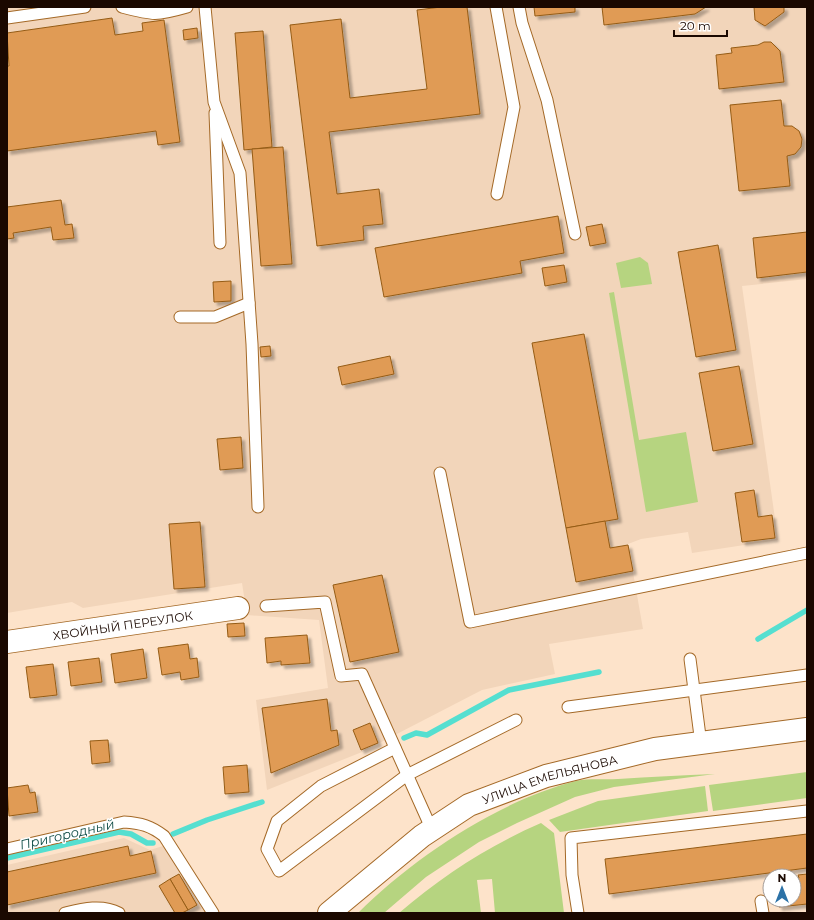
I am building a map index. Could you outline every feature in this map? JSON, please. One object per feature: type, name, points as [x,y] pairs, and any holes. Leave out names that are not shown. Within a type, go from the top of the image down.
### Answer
[{"type":"main road","name":"ХВОЙНЫЙ ПЕРЕУЛОК","points":[[7,642],[238,608]]},
{"type":"main road","name":"УЛИЦА ЕМЕЛЬЯНОВА","points":[[329,913],[366,880],[432,830],[469,806],[546,776],[655,749],[807,729]]},
{"type":"lane","points":[[7,18],[85,7]]},
{"type":"lane","points":[[122,7],[150,15],[162,14],[187,7]]},
{"type":"lane","points":[[205,7],[214,102],[220,243]]},
{"type":"lane","points":[[496,7],[514,107],[497,194]]},
{"type":"lane","points":[[519,7],[522,23],[547,100],[575,234]]},
{"type":"lane","points":[[214,102],[240,173],[249,303],[258,507]]},
{"type":"lane","points":[[180,317],[215,317],[249,303]]},
{"type":"lane","points":[[440,473],[470,622],[807,553]]},
{"type":"lane","points":[[266,606],[325,602],[342,676],[362,674],[432,830]]},
{"type":"lane","points":[[690,659],[700,744]]},
{"type":"lane","points":[[568,707],[807,675]]},
{"type":"lane","points":[[395,748],[321,786],[277,821],[267,849],[279,871],[407,776],[516,720]]},
{"type":"lane","points":[[578,913],[572,875],[572,838],[807,811]]},
{"type":"lane","points":[[7,849],[124,822],[139,823],[153,828],[164,836],[213,913]]},
{"type":"lane","points":[[761,902],[763,913]]},
{"type":"lane","points":[[65,913],[87,907],[113,910],[119,913]]},
{"type":"shaded area","points":[[7,7],[807,7],[807,279],[742,286],[778,540],[692,553],[688,532],[641,539],[628,544],[643,629],[549,644],[555,674],[482,690],[362,752],[267,790],[256,700],[328,688],[319,620],[247,615],[242,583],[83,608],[72,602],[7,613]]},
{"type":"shaded area","points":[[124,838],[150,850],[163,846],[206,913],[7,913],[7,865]]},
{"type":"green space","points":[[640,257],[648,263],[652,284],[621,288],[616,263]]},
{"type":"green space","points":[[614,292],[639,440],[686,432],[698,502],[646,512],[609,293]]},
{"type":"green space","points":[[807,772],[807,798],[713,811],[709,785]]},
{"type":"green space","points":[[715,774],[614,787],[575,797],[479,842],[426,877],[384,913],[358,913],[380,892],[431,852],[488,817],[517,802],[547,790],[576,781],[586,780]]},
{"type":"green space","points":[[705,786],[708,811],[560,832],[549,820],[598,801]]},
{"type":"green space","points":[[541,823],[554,833],[564,913],[495,913],[492,879],[477,880],[481,913],[399,913],[415,899],[466,863],[502,842]]},
{"type":"building","points":[[441,7],[467,7],[480,114],[329,132],[337,194],[379,189],[383,224],[363,226],[364,240],[317,246],[290,25],[341,19],[350,98],[427,89],[417,10]]},
{"type":"building","points":[[534,7],[575,7],[575,12],[535,16]]},
{"type":"building","points":[[602,7],[706,7],[695,14],[604,25]]},
{"type":"building","points":[[754,7],[784,7],[784,12],[765,26],[755,20]]},
{"type":"building","points":[[112,18],[115,35],[143,31],[142,23],[164,20],[180,142],[158,145],[156,131],[7,151],[7,66],[9,66],[7,33]]},
{"type":"building","points":[[197,28],[198,38],[184,40],[183,30]]},
{"type":"building","points":[[263,31],[272,147],[244,150],[235,33]]},
{"type":"building","points":[[764,42],[771,42],[780,51],[784,82],[719,89],[716,55],[732,53],[731,48],[758,45]]},
{"type":"building","points":[[781,100],[784,126],[792,126],[799,131],[802,139],[801,147],[795,154],[787,156],[790,186],[739,191],[730,105]]},
{"type":"building","points":[[283,147],[292,264],[261,266],[252,149]]},
{"type":"building","points":[[61,200],[65,225],[72,224],[74,238],[53,240],[51,227],[13,233],[14,238],[7,239],[7,207]]},
{"type":"building","points":[[558,216],[564,253],[520,261],[522,273],[384,297],[375,248]]},
{"type":"building","points":[[602,224],[606,243],[590,246],[586,227]]},
{"type":"building","points":[[807,232],[807,272],[757,278],[753,238]]},
{"type":"building","points":[[718,245],[736,350],[696,357],[678,252]]},
{"type":"building","points":[[564,265],[567,282],[545,286],[542,268]]},
{"type":"building","points":[[231,281],[231,301],[214,302],[213,282]]},
{"type":"building","points":[[584,334],[618,519],[566,528],[532,343]]},
{"type":"building","points":[[270,346],[271,356],[261,357],[260,347]]},
{"type":"building","points":[[390,356],[394,374],[342,385],[338,367]]},
{"type":"building","points":[[739,366],[753,444],[713,451],[699,373]]},
{"type":"building","points":[[241,437],[243,468],[220,470],[217,439]]},
{"type":"building","points":[[754,490],[758,517],[772,515],[775,538],[742,542],[735,493]]},
{"type":"building","points":[[605,521],[610,548],[628,545],[633,571],[576,582],[566,528]]},
{"type":"building","points":[[200,522],[205,587],[174,589],[169,524]]},
{"type":"building","points":[[382,575],[399,652],[350,662],[333,585]]},
{"type":"building","points":[[244,623],[245,636],[228,637],[227,624]]},
{"type":"building","points":[[307,635],[310,663],[281,665],[281,661],[267,663],[265,638]]},
{"type":"building","points":[[188,644],[190,659],[197,658],[199,677],[181,680],[180,672],[162,675],[158,648]]},
{"type":"building","points":[[143,649],[147,678],[115,683],[111,654]]},
{"type":"building","points":[[99,658],[102,682],[71,686],[68,662]]},
{"type":"building","points":[[53,664],[57,695],[30,698],[26,667]]},
{"type":"building","points":[[327,699],[331,731],[337,730],[339,745],[271,773],[262,708]]},
{"type":"building","points":[[370,723],[378,743],[361,750],[353,730]]},
{"type":"building","points":[[108,740],[110,762],[92,764],[90,741]]},
{"type":"building","points":[[247,765],[249,792],[225,794],[223,767]]},
{"type":"building","points":[[28,785],[30,793],[35,792],[38,812],[9,816],[7,788]]},
{"type":"building","points":[[807,834],[807,868],[762,868],[762,874],[609,894],[605,859]]},
{"type":"building","points":[[128,846],[130,856],[151,851],[156,873],[7,905],[7,872]]},
{"type":"building","points":[[179,874],[197,905],[188,910],[170,879]]},
{"type":"building","points":[[807,874],[807,904],[802,905],[802,875]]},
{"type":"building","points":[[170,879],[188,910],[182,913],[175,913],[159,886]]},
{"type":"waterway","name":"Пригородный","points":[[758,639],[807,610]]},
{"type":"waterway","name":"Пригородный","points":[[404,738],[416,733],[427,735],[509,690],[599,672]]},
{"type":"waterway","name":"Пригородный","points":[[173,834],[207,820],[262,802]]},
{"type":"waterway","name":"Пригородный","points":[[7,858],[119,832],[131,834],[147,843],[153,843]]}]
